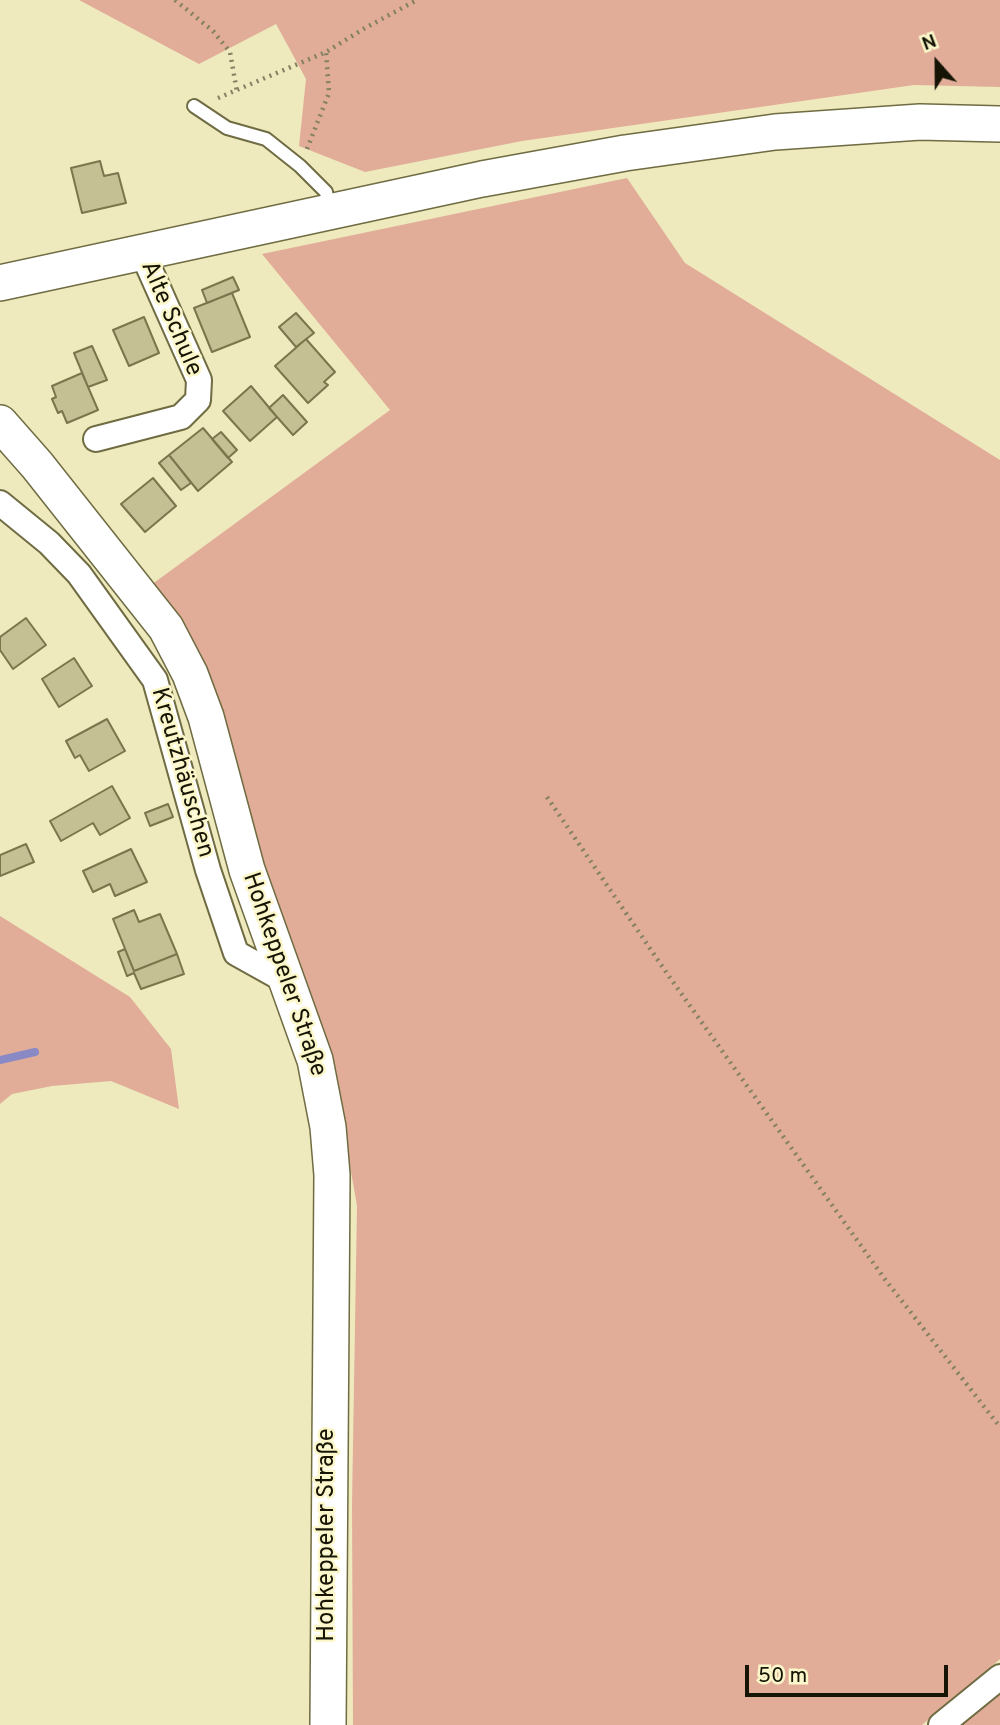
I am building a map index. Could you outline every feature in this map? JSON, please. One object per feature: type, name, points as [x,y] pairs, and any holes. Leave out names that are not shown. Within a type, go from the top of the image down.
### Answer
[{"type":"street","points":[[0,283],[482,179],[625,152],[775,132],[920,122],[1000,124]]},
{"type":"street","name":"Alte Schule","points":[[96,439],[181,417],[198,400],[199,380],[142,252]]},
{"type":"street","name":"Hohkeppeler Straße","points":[[0,423],[37,465],[166,628],[190,674],[206,717],[247,870],[315,1060],[323,1093],[332,1175],[328,1725]]},
{"type":"street","name":"Kreutzhäuschen","points":[[0,503],[49,543],[79,574],[155,680],[208,870],[236,953],[288,982]]},
{"type":"street","points":[[941,1725],[1000,1677]]},
{"type":"lane","points":[[194,106],[227,128],[265,139],[300,166],[326,191],[331,211]]},
{"type":"path","points":[[175,0],[213,31],[230,52],[237,92]]},
{"type":"path","points":[[194,106],[237,92],[326,52],[417,0]]},
{"type":"path","points":[[300,166],[329,93],[326,52]]},
{"type":"path","points":[[547,797],[668,975],[884,1278],[1000,1427]]},
{"type":"shaded area","points":[[79,0],[1000,0],[1000,87],[914,85],[522,141],[365,172],[299,146],[306,79],[276,24],[199,64]]},
{"type":"shaded area","points":[[627,178],[685,263],[1000,460],[1000,1659],[922,1725],[353,1725],[352,1504],[357,1206],[334,1074],[151,585],[390,410],[262,254]]},
{"type":"shaded area","points":[[0,916],[130,997],[171,1049],[179,1109],[111,1081],[52,1086],[12,1094],[0,1104]]},
{"type":"shaded area","points":[[1000,1688],[1000,1725],[954,1725]]},
{"type":"building","points":[[100,161],[104,176],[118,173],[126,203],[82,213],[71,168]]},
{"type":"building","points":[[233,277],[239,290],[207,303],[202,290]]},
{"type":"building","points":[[232,293],[250,337],[212,352],[194,308]]},
{"type":"building","points":[[296,313],[314,333],[296,347],[279,327]]},
{"type":"building","points":[[144,317],[159,353],[129,366],[113,330]]},
{"type":"building","points":[[306,339],[335,372],[324,382],[328,385],[308,403],[275,366]]},
{"type":"building","points":[[92,346],[107,380],[88,387],[74,353]]},
{"type":"building","points":[[82,373],[98,410],[67,423],[62,411],[58,413],[52,399],[56,397],[52,386]]},
{"type":"building","points":[[251,386],[277,417],[250,441],[223,411]]},
{"type":"building","points":[[283,395],[307,422],[293,435],[269,408]]},
{"type":"building","points":[[203,428],[232,462],[198,491],[169,455]]},
{"type":"building","points":[[221,432],[237,450],[228,458],[212,439]]},
{"type":"building","points":[[169,455],[191,483],[181,490],[159,463]]},
{"type":"building","points":[[153,478],[176,506],[145,532],[121,504]]},
{"type":"building","points":[[26,618],[46,645],[13,669],[0,650],[0,637]]},
{"type":"building","points":[[74,658],[92,686],[59,707],[42,679]]},
{"type":"building","points":[[107,719],[125,751],[89,771],[80,755],[75,758],[66,741]]},
{"type":"building","points":[[112,786],[130,818],[100,835],[93,823],[61,841],[50,821]]},
{"type":"building","points":[[168,804],[173,817],[150,826],[145,813]]},
{"type":"building","points":[[26,844],[34,862],[0,876],[0,855]]},
{"type":"building","points":[[131,849],[147,882],[115,896],[110,884],[93,892],[83,871]]},
{"type":"building","points":[[134,910],[139,922],[160,914],[177,954],[134,971],[113,919]]},
{"type":"building","points":[[125,949],[134,971],[177,954],[184,974],[141,989],[134,973],[127,976],[118,952]]},
{"type":"waterway","points":[[0,1060],[35,1052]]}]
